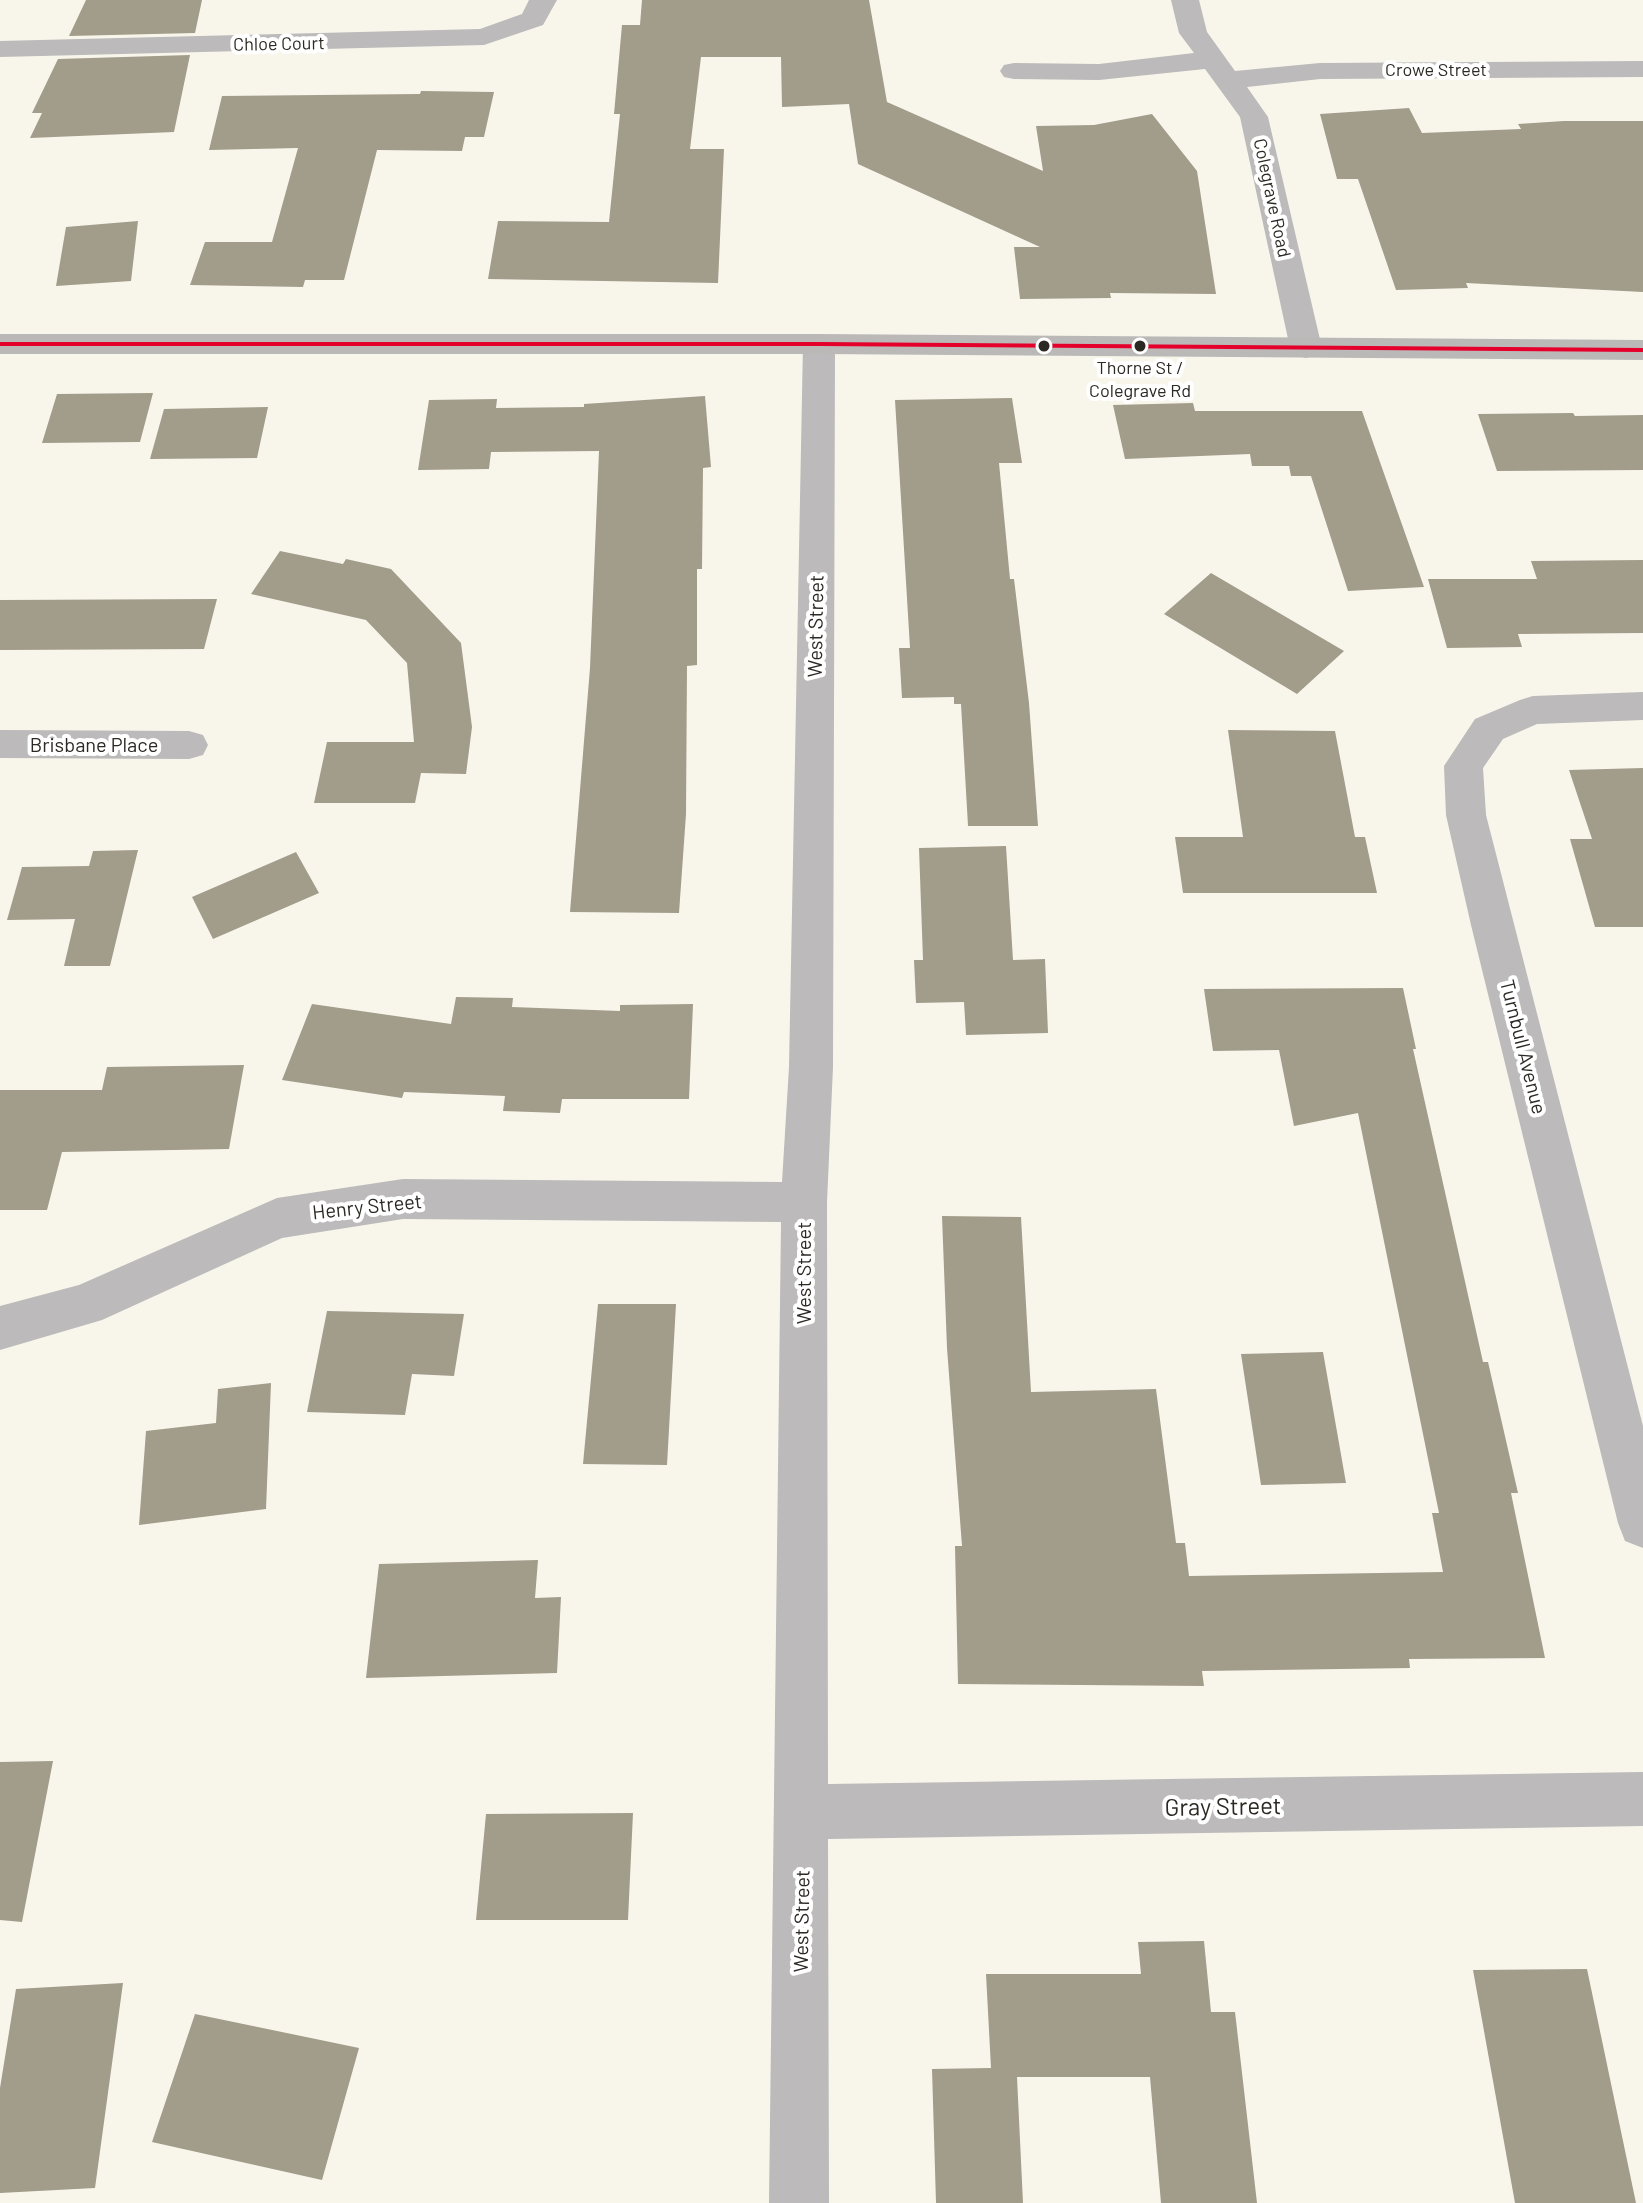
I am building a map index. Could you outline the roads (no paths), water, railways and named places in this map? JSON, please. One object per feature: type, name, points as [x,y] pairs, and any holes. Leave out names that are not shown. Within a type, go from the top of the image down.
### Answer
[{"type":"street","name":"Chloe Court","points":[[0,49],[403,42],[484,37],[533,19],[543,0]]},
{"type":"street","name":"Colegrave Road","points":[[1185,0],[1193,33],[1254,117],[1306,348]]},
{"type":"street","name":"Crowe Street","points":[[1221,70],[1643,69]]},
{"type":"street","points":[[1014,71],[1221,70]]},
{"type":"street","points":[[0,344],[819,344],[1643,350]]},
{"type":"street","name":"West Street","points":[[799,2203],[804,1202],[811,1067],[819,344]]},
{"type":"street","name":"Turnbull Avenue","points":[[1643,706],[1533,710],[1489,729],[1463,766],[1466,815],[1492,925],[1643,1523]]},
{"type":"street","name":"Brisbane Place","points":[[0,744],[189,745]]},
{"type":"street","name":"Henry Street","points":[[0,1328],[85,1305],[277,1218],[403,1199],[804,1202]]},
{"type":"street","name":"Gray Street","points":[[803,1812],[1092,1810],[1643,1799]]},
{"type":"place","name":"Thorne St / Colegrave Rd","points":[[1140,346]]}]
